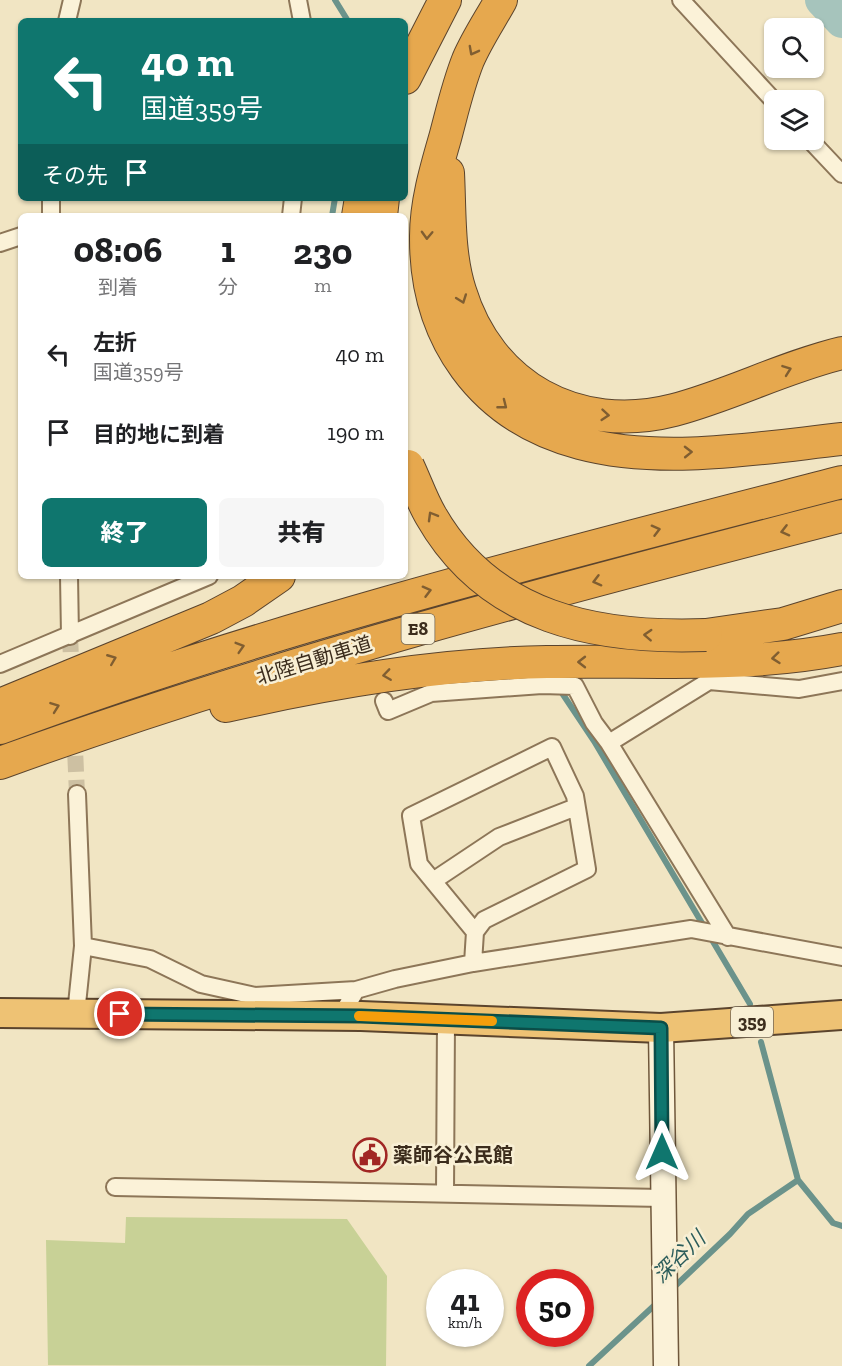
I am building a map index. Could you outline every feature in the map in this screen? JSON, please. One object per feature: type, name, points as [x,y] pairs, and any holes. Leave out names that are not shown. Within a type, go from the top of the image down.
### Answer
[{"type":"highway","points":[[408,72],[445,0]]},
{"type":"highway","points":[[501,0],[469,58],[450,116],[431,196],[426,233],[430,288],[447,340],[480,386],[502,406],[528,423],[582,444],[616,450],[653,453],[703,452],[842,439]]},
{"type":"highway","points":[[450,116],[449,194],[453,255],[459,289],[480,338],[512,376],[531,390],[568,407],[598,415],[622,416],[672,410],[794,367],[842,353]]},
{"type":"highway","points":[[408,463],[432,517],[464,561],[508,596],[534,610],[591,629],[637,635],[706,635],[783,624],[842,606]]},
{"type":"highway","name":"北陸自動車道","points":[[0,728],[204,658],[420,593],[842,482]]},
{"type":"highway","name":"北陸自動車道","points":[[0,763],[218,689],[440,623],[842,516]]},
{"type":"highway","points":[[0,705],[211,618],[243,601],[275,579]]},
{"type":"highway","points":[[0,772],[131,730],[226,706],[316,686],[390,675],[449,668],[546,662],[718,663],[838,649]]},
{"type":"highway","name":"359","points":[[0,1012],[341,1016],[661,1028],[842,1015]]},
{"type":"main road","points":[[661,1028],[666,1366]]},
{"type":"street","points":[[68,18],[72,0]]},
{"type":"street","points":[[298,0],[301,18]]},
{"type":"street","points":[[681,0],[764,90]]},
{"type":"street","points":[[819,150],[842,174]]},
{"type":"street","points":[[0,243],[18,237]]},
{"type":"street","points":[[69,579],[70,636]]},
{"type":"street","points":[[0,664],[202,579]]},
{"type":"street","points":[[609,743],[710,681],[799,689],[842,681]]},
{"type":"street","points":[[384,701],[388,711],[430,693],[542,685],[575,686],[715,934]]},
{"type":"street","points":[[473,963],[475,932],[484,920],[586,868],[575,796],[552,747],[411,816],[419,864],[475,932]]},
{"type":"street","points":[[76,1014],[83,946],[77,794]]},
{"type":"street","points":[[433,881],[499,837],[576,807]]},
{"type":"street","points":[[83,946],[150,959],[201,984],[255,996],[356,990],[395,979],[473,963],[691,929],[842,957]]},
{"type":"street","points":[[341,1016],[356,990]]},
{"type":"street","points":[[445,1193],[446,1020]]},
{"type":"street","points":[[115,1187],[662,1198]]},
{"type":"green space","points":[[126,1217],[347,1219],[387,1276],[386,1366],[48,1365],[46,1240],[125,1243]]},
{"type":"waterway","points":[[335,0],[346,18]]},
{"type":"waterway","points":[[822,0],[842,21]]},
{"type":"waterway","points":[[332,213],[334,201]]},
{"type":"waterway","points":[[560,690],[594,741],[750,1004]]},
{"type":"waterway","points":[[761,1042],[798,1180],[833,1223],[842,1226]]},
{"type":"waterway","name":"深谷川","points":[[672,1289],[748,1214],[798,1180]]},
{"type":"waterway","name":"深谷川","points":[[589,1366],[658,1302]]},
{"type":"tunnel","points":[[70,636],[77,794]]},
{"type":"slow traffic","points":[[359,1016],[492,1021]]},
{"type":"place","name":"薬師谷公民館","points":[[370,1155]]},
{"type":"route","points":[[120,1014],[361,1016],[661,1028],[662,1152]]}]
